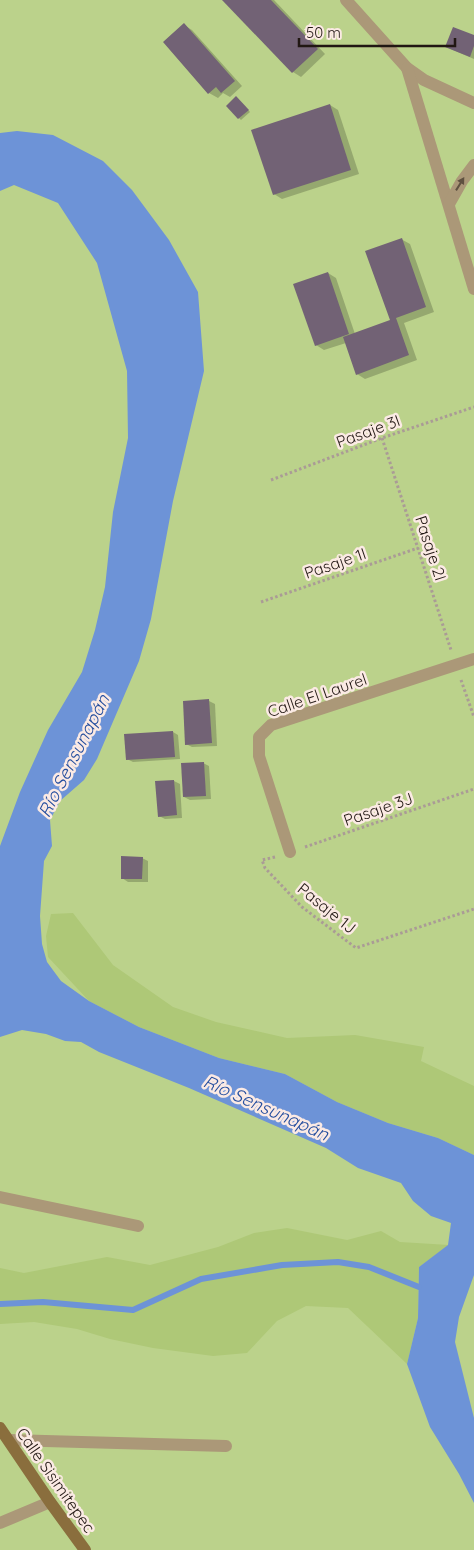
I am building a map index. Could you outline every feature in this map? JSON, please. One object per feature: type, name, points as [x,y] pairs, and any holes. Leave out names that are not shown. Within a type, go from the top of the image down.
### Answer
[{"type":"street","points":[[346,0],[407,68],[424,80],[474,103]]},
{"type":"street","points":[[407,68],[474,288]]},
{"type":"street","points":[[448,204],[474,165]]},
{"type":"street","name":"Calle El Laurel","points":[[290,852],[259,756],[259,737],[271,725],[474,659]]},
{"type":"street","points":[[0,1197],[138,1226]]},
{"type":"street","name":"Calle Sisimitepec","points":[[0,1428],[85,1550]]},
{"type":"street","points":[[9,1440],[226,1446]]},
{"type":"street","points":[[0,1523],[50,1502]]},
{"type":"path","name":"Pasaje 3I","points":[[271,480],[382,438],[474,407]]},
{"type":"path","name":"Pasaje 2I","points":[[382,438],[474,717]]},
{"type":"path","name":"Pasaje 1I","points":[[261,602],[418,548]]},
{"type":"path","name":"Pasaje 3J","points":[[290,852],[474,789]]},
{"type":"path","name":"Pasaje 1J","points":[[290,852],[262,860],[265,868],[302,907],[356,948],[474,909]]},
{"type":"green space","points":[[0,0],[474,0],[474,1550],[0,1550]]},
{"type":"green space","points":[[73,913],[113,965],[173,1007],[216,1022],[287,1038],[355,1035],[424,1047],[421,1061],[474,1086],[474,1155],[438,1138],[388,1123],[337,1102],[285,1074],[219,1058],[139,1027],[89,1001],[48,957],[46,936],[51,914]]},
{"type":"green space","points":[[287,1228],[347,1240],[381,1231],[400,1242],[449,1245],[419,1267],[418,1318],[407,1364],[348,1308],[306,1306],[277,1321],[247,1353],[213,1356],[153,1348],[110,1339],[77,1329],[34,1322],[0,1324],[0,1268],[24,1273],[107,1257],[150,1265],[218,1247],[254,1233]]},
{"type":"water","name":"Río Sensunapán","points":[[17,131],[53,135],[103,161],[132,190],[169,240],[198,292],[204,371],[173,501],[151,619],[139,661],[97,759],[84,780],[60,801],[50,820],[52,846],[44,861],[40,916],[42,944],[47,962],[61,981],[89,1001],[139,1027],[219,1058],[285,1074],[337,1102],[388,1123],[438,1138],[474,1155],[474,1275],[459,1317],[455,1342],[474,1418],[474,1503],[459,1474],[430,1427],[407,1364],[418,1318],[419,1267],[448,1245],[451,1223],[431,1216],[413,1201],[401,1183],[358,1168],[326,1148],[189,1088],[99,1052],[81,1042],[65,1041],[46,1034],[22,1030],[0,1037],[0,846],[20,792],[48,730],[82,672],[95,630],[105,587],[113,512],[128,438],[127,371],[97,263],[58,203],[14,185],[0,191],[0,133]]},
{"type":"building","points":[[222,0],[271,0],[318,49],[292,73]]},
{"type":"building","points":[[184,23],[235,81],[221,93],[216,87],[208,94],[163,42]]},
{"type":"building","points":[[453,27],[474,35],[474,46],[470,57],[445,47]]},
{"type":"building","points":[[236,96],[249,110],[238,119],[226,106]]},
{"type":"building","points":[[330,104],[351,170],[273,195],[251,130]]},
{"type":"building","points":[[402,238],[426,307],[396,318],[409,355],[356,375],[343,337],[390,320],[365,251]]},
{"type":"building","points":[[328,272],[349,334],[315,346],[293,284]]},
{"type":"building","points":[[209,699],[212,743],[185,745],[183,701]]},
{"type":"building","points":[[173,731],[175,757],[126,760],[124,734]]},
{"type":"building","points":[[204,762],[206,796],[183,797],[181,763]]},
{"type":"building","points":[[174,780],[177,815],[158,817],[155,781]]},
{"type":"building","points":[[121,856],[143,857],[142,879],[121,879]]},
{"type":"waterway","points":[[0,1304],[43,1302],[133,1310],[201,1279],[282,1265],[338,1262],[369,1267],[419,1287]]}]
